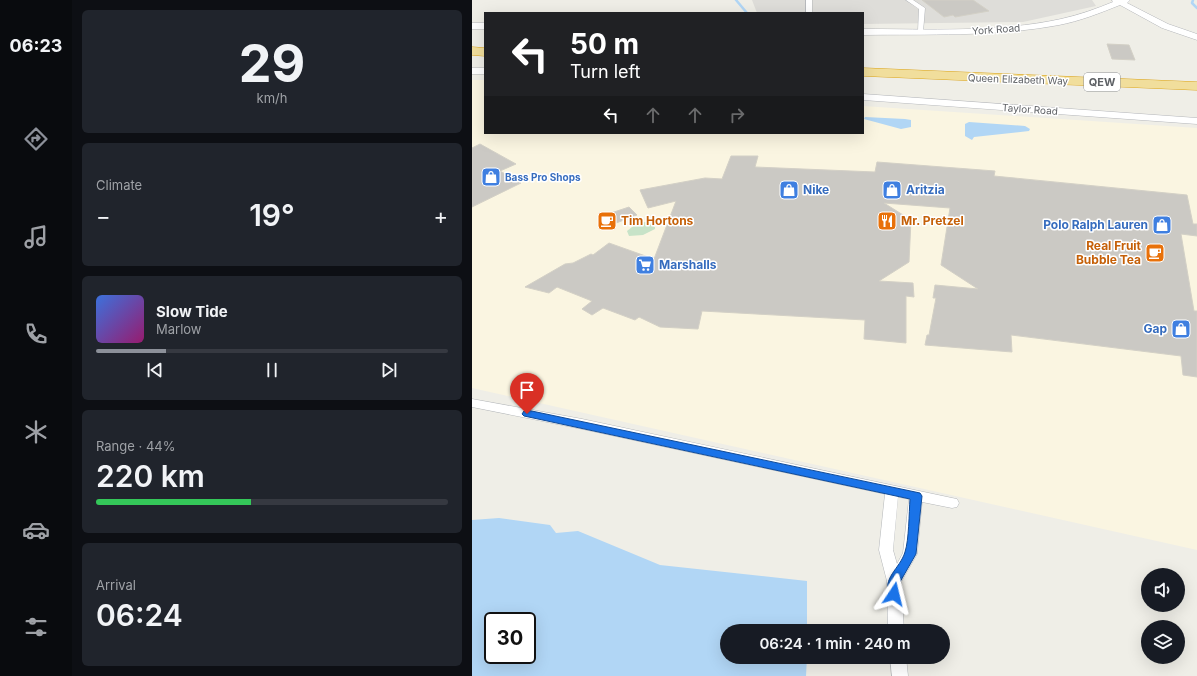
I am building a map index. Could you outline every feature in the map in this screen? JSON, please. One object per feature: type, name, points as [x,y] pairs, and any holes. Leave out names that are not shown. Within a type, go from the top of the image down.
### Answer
[{"type":"highway","points":[[472,43],[484,44]]},
{"type":"highway","points":[[472,51],[484,52]]},
{"type":"highway","name":"Queen Elizabeth Way","points":[[864,64],[1023,71],[1197,76]]},
{"type":"highway","name":"Queen Elizabeth Way","points":[[864,72],[1197,86]]},
{"type":"highway","points":[[1006,78],[1197,91]]},
{"type":"main road","name":"York Road","points":[[864,32],[974,30],[1030,26],[1060,22],[1085,15],[1121,1]]},
{"type":"main road","points":[[1121,1],[1164,26],[1197,37]]},
{"type":"main road","points":[[472,26],[484,26]]},
{"type":"main road","points":[[472,70],[484,71]]},
{"type":"main road","name":"Taylor Road","points":[[864,97],[1197,121]]},
{"type":"street","points":[[809,0],[809,12]]},
{"type":"street","points":[[909,0],[922,8],[921,31]]},
{"type":"street","points":[[472,403],[582,424],[952,503]]},
{"type":"street","points":[[892,491],[886,550],[894,581],[896,624]]},
{"type":"street","points":[[894,581],[910,554],[916,496]]},
{"type":"street","points":[[899,664],[900,676]]},
{"type":"shaded area","points":[[752,0],[1092,0],[1096,6],[1023,22],[864,24],[864,12],[757,12]]},
{"type":"shaded area","points":[[472,80],[484,80],[484,134],[864,134],[864,106],[1197,128],[1197,550],[472,388]]},
{"type":"green space","points":[[646,222],[655,227],[655,229],[643,235],[629,236],[627,231],[637,223]]},
{"type":"water","points":[[865,117],[911,120],[911,127],[901,129],[864,119]]},
{"type":"water","points":[[969,122],[1025,126],[1030,129],[1029,131],[974,137],[972,140],[965,136],[965,124]]},
{"type":"water","points":[[499,518],[550,525],[556,533],[578,531],[660,565],[807,581],[807,624],[720,624],[720,664],[807,664],[806,676],[472,676],[472,520]]},
{"type":"building","points":[[922,0],[973,0],[989,11],[955,17],[953,15],[944,17]]},
{"type":"building","points":[[1107,44],[1129,45],[1135,60],[1112,59]]},
{"type":"building","name":"Bass Pro Shops","points":[[480,144],[516,164],[500,171],[521,183],[472,207],[472,148]]},
{"type":"building","points":[[731,156],[758,156],[755,167],[875,172],[877,162],[995,171],[994,176],[1187,195],[1193,224],[1197,224],[1197,236],[1181,234],[1194,311],[1197,311],[1197,377],[1183,375],[1181,356],[1011,335],[1012,352],[925,345],[927,335],[929,335],[936,298],[933,298],[935,285],[978,289],[941,265],[950,208],[884,203],[911,220],[909,262],[879,281],[913,283],[914,297],[906,296],[906,343],[864,339],[865,320],[702,311],[698,329],[660,327],[639,317],[635,320],[603,308],[592,315],[582,309],[592,301],[557,287],[549,293],[525,287],[565,264],[573,263],[591,254],[593,255],[609,243],[654,259],[676,201],[648,208],[640,190],[705,178],[722,179]]},
{"type":"building","points":[[629,207],[637,215],[611,225],[602,216]]},
{"type":"waterway","points":[[736,0],[746,12]]},
{"type":"waterway","points":[[1193,0],[1192,3],[1197,8]]},
{"type":"place","name":"Bass Pro Shops","points":[[491,177]]},
{"type":"place","name":"Nike","points":[[789,190]]},
{"type":"place","name":"Aritzia","points":[[892,190]]},
{"type":"place","name":"Tim Hortons","points":[[607,221]]},
{"type":"place","name":"Mr. Pretzel","points":[[887,221]]},
{"type":"place","name":"Polo Ralph Lauren","points":[[1162,225]]},
{"type":"place","name":"Real Fruit Bubble Tea","points":[[1155,253]]},
{"type":"place","name":"Marshalls","points":[[645,265]]},
{"type":"place","name":"Gap","points":[[1181,329]]},
{"type":"route","points":[[527,414],[582,424],[916,496],[910,554],[894,581],[894,594]]}]
